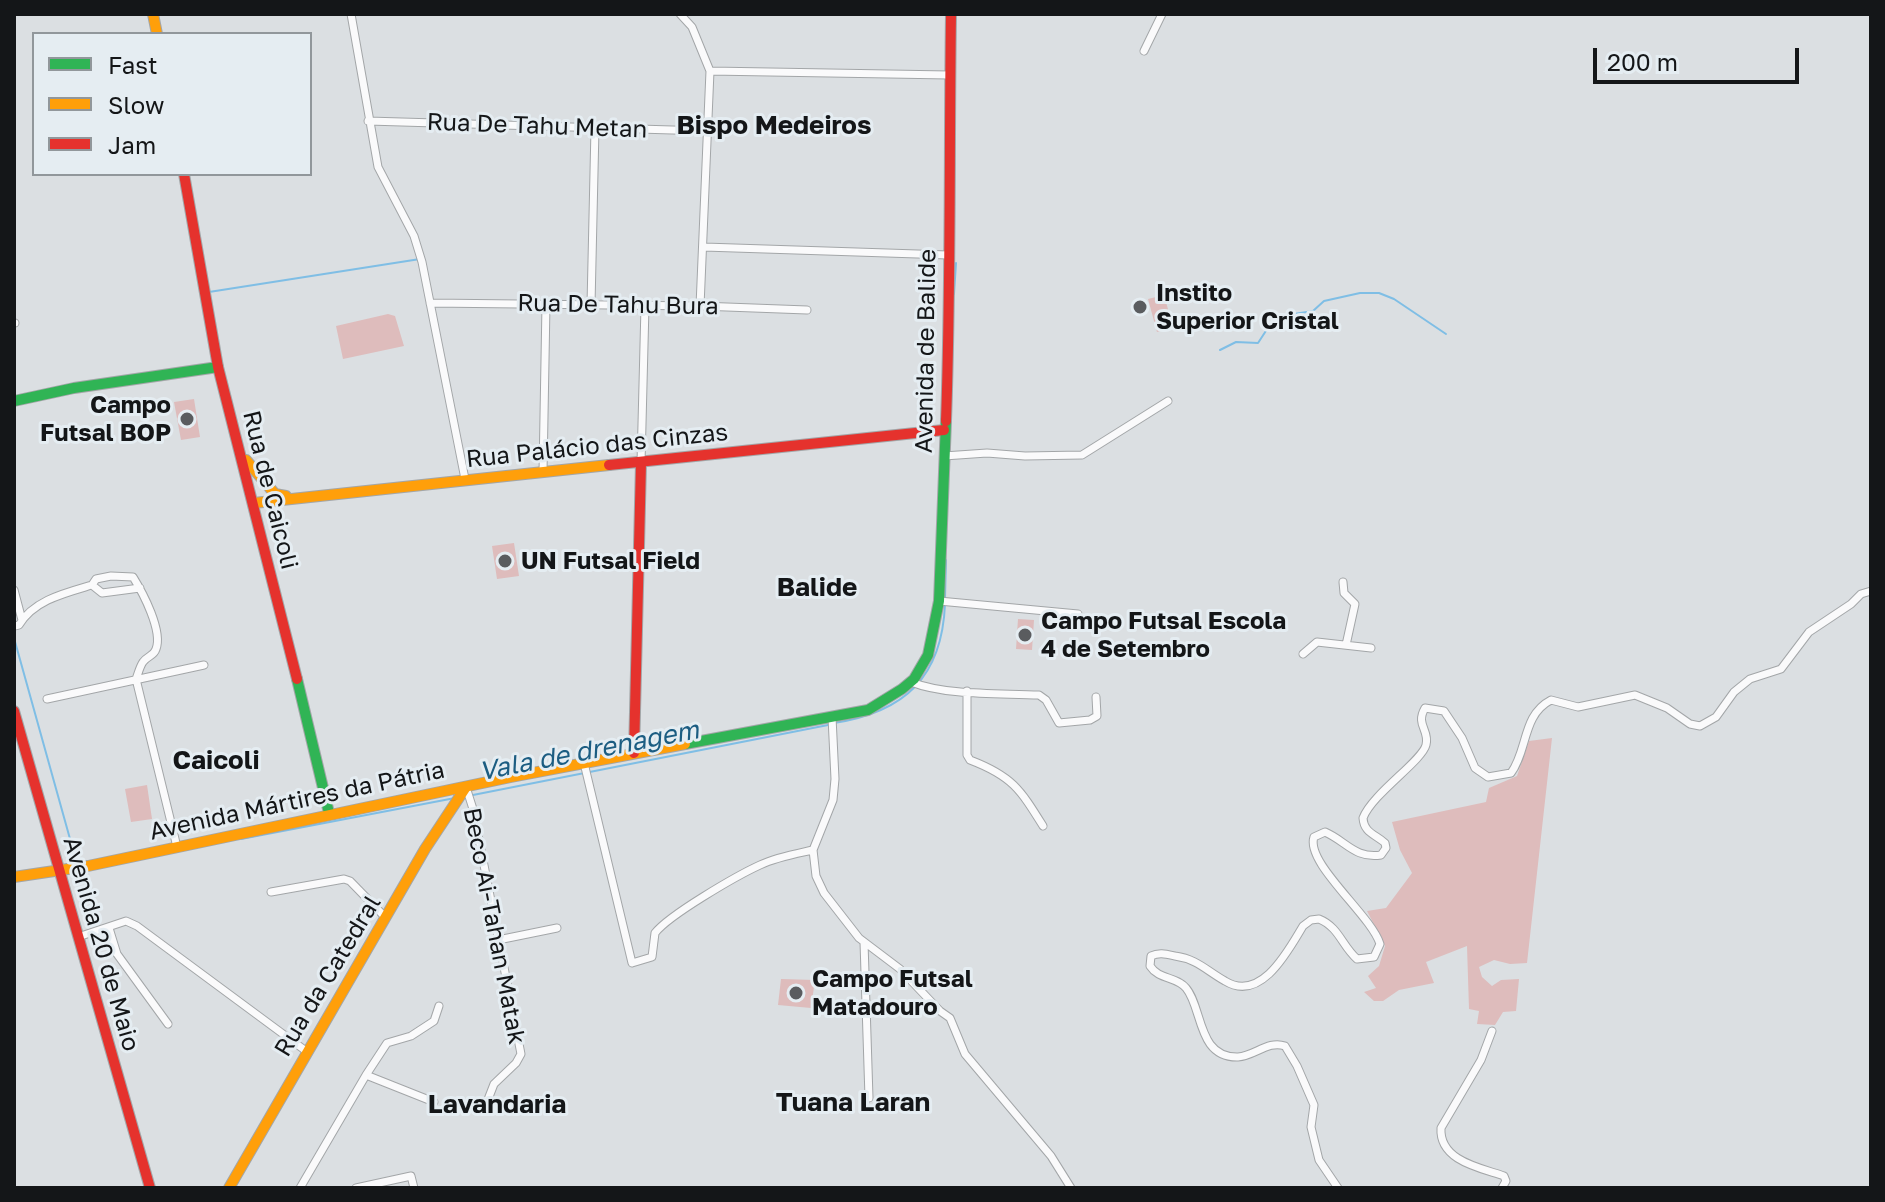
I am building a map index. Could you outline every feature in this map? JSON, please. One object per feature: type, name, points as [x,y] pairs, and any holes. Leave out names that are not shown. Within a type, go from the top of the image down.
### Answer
[{"type":"main road","name":"Avenida de Balide","points":[[911,682],[933,646],[939,601],[948,456],[944,430],[950,320],[951,14]]},
{"type":"main road","name":"Rua de Caicoli","points":[[184,176],[218,367],[329,813]]},
{"type":"main road","points":[[14,401],[74,388],[218,367]]},
{"type":"main road","name":"Rua Palácio das Cinzas","points":[[254,503],[944,430]]},
{"type":"main road","points":[[241,451],[264,484],[275,494],[290,497]]},
{"type":"main road","points":[[634,753],[641,463]]},
{"type":"main road","name":"Avenida Mártires da Pátria","points":[[14,877],[88,866],[329,813],[868,710],[894,697],[911,682]]},
{"type":"main road","name":"Avenida 20 de Maio","points":[[14,711],[150,1188]]},
{"type":"main road","name":"Rua da Catedral","points":[[229,1188],[306,1051],[466,787]]},
{"type":"street","points":[[351,14],[378,167],[414,236],[465,479]]},
{"type":"street","points":[[680,14],[692,27],[710,71],[700,306]]},
{"type":"street","points":[[1144,51],[1162,14]]},
{"type":"street","points":[[710,71],[949,75]]},
{"type":"street","name":"Rua De Tahu Metan","points":[[368,121],[706,131]]},
{"type":"street","points":[[591,305],[595,128]]},
{"type":"street","points":[[704,247],[948,255]]},
{"type":"street","name":"Rua De Tahu Bura","points":[[430,303],[807,310]]},
{"type":"street","points":[[543,472],[546,304]]},
{"type":"street","points":[[641,463],[645,306]]},
{"type":"street","points":[[948,456],[987,453],[1082,455],[1168,401]]},
{"type":"street","points":[[15,626],[27,612],[62,594],[92,585],[96,579],[133,577],[154,624],[158,646],[154,653],[144,659],[136,679],[177,847]]},
{"type":"street","points":[[1343,582],[1344,593],[1355,604],[1346,645]]},
{"type":"street","points":[[92,585],[102,593],[140,588]]},
{"type":"street","points":[[14,590],[22,620]]},
{"type":"street","points":[[1338,1188],[1319,1160],[1311,1127],[1314,1105],[1285,1046],[1271,1045],[1236,1057],[1218,1050],[1199,1026],[1187,989],[1153,971],[1151,956],[1159,953],[1187,958],[1202,964],[1228,984],[1246,985],[1267,977],[1303,926],[1319,919],[1336,930],[1357,959],[1374,957],[1380,944],[1375,930],[1323,866],[1312,843],[1314,837],[1325,832],[1354,853],[1381,855],[1386,848],[1385,843],[1363,826],[1363,818],[1388,785],[1425,748],[1426,737],[1420,721],[1425,708],[1444,711],[1462,738],[1475,768],[1488,777],[1511,773],[1535,714],[1542,704],[1551,700],[1578,707],[1635,695],[1667,708],[1690,724],[1700,726],[1716,717],[1734,692],[1750,679],[1781,669],[1809,632],[1861,594],[1871,591]]},
{"type":"street","points":[[939,601],[1078,614]]},
{"type":"street","points":[[1303,654],[1317,642],[1371,648]]},
{"type":"street","points":[[47,699],[204,665]]},
{"type":"street","points":[[911,682],[925,687],[1039,695],[1046,700],[1059,723],[1090,720],[1097,716],[1096,697]]},
{"type":"street","points":[[967,691],[967,755],[970,760],[1006,776],[1027,800],[1043,826]]},
{"type":"street","points":[[832,717],[833,800],[813,850],[816,876],[824,893],[864,942],[900,969],[950,1018],[965,1054],[1051,1156],[1071,1188]]},
{"type":"street","points":[[584,763],[632,963],[652,957],[655,933],[681,911],[761,865],[813,850]]},
{"type":"street","name":"Beco Ai-Tahan Matak","points":[[466,787],[473,809],[521,1054],[494,1084],[487,1102]]},
{"type":"street","points":[[271,892],[344,879],[350,881],[386,918]]},
{"type":"street","points":[[78,937],[126,921],[137,926],[306,1051]]},
{"type":"street","points":[[109,928],[117,954],[168,1024]]},
{"type":"street","points":[[498,940],[557,928]]},
{"type":"street","points":[[864,942],[869,1098]]},
{"type":"street","points":[[300,1188],[387,1043],[411,1036],[434,1021],[439,1006]]},
{"type":"street","points":[[1492,1031],[1481,1060],[1441,1128],[1441,1135],[1448,1149],[1462,1162],[1504,1176],[1506,1181],[1502,1188]]},
{"type":"street","points":[[366,1075],[434,1102]]},
{"type":"street","points":[[356,1188],[411,1176],[414,1188]]},
{"type":"shaded area","points":[[1164,295],[1173,327],[1157,332],[1148,299]]},
{"type":"shaded area","points":[[388,314],[395,316],[404,346],[343,359],[336,326]]},
{"type":"shaded area","name":"Campo Futsal BOP","points":[[194,399],[200,437],[181,440],[174,402]]},
{"type":"shaded area","name":"UN Futsal Field","points":[[514,543],[519,576],[497,579],[492,546]]},
{"type":"shaded area","name":"Campo Futsal Escola 4 de Setembro","points":[[1018,619],[1034,620],[1032,650],[1016,649]]},
{"type":"shaded area","points":[[1552,738],[1527,963],[1510,964],[1494,960],[1479,967],[1482,977],[1492,986],[1501,980],[1519,979],[1516,1011],[1503,1012],[1495,1025],[1477,1024],[1479,1011],[1469,1009],[1467,946],[1426,962],[1434,983],[1399,990],[1383,1001],[1374,1001],[1364,992],[1376,988],[1368,976],[1379,966],[1385,946],[1367,911],[1386,908],[1412,873],[1400,850],[1392,822],[1486,802],[1489,788],[1517,776],[1529,741]]},
{"type":"shaded area","points":[[147,785],[152,819],[131,822],[125,789]]},
{"type":"shaded area","name":"Campo Futsal Matadouro","points":[[781,979],[815,980],[811,1008],[778,1005]]},
{"type":"waterway","points":[[209,292],[420,259]]},
{"type":"waterway","name":"Vala de drenagem","points":[[954,294],[956,263]]},
{"type":"waterway","points":[[1220,350],[1236,342],[1258,343],[1275,317],[1313,311],[1324,301],[1360,293],[1379,293],[1394,299],[1446,334]]},
{"type":"waterway","name":"Vala de drenagem","points":[[945,598],[946,560]]},
{"type":"waterway","name":"Vala de drenagem","points":[[834,723],[881,710],[915,687],[936,652],[945,604]]},
{"type":"waterway","name":"Vala de drenagem","points":[[14,638],[77,864]]},
{"type":"waterway","name":"Vala de drenagem","points":[[473,795],[828,725]]},
{"type":"waterway","name":"Vala de drenagem","points":[[241,839],[455,798]]},
{"type":"traffic: fast","points":[[14,401],[74,388],[218,367]]},
{"type":"traffic: fast","points":[[685,744],[868,710],[914,679],[928,655],[939,601],[946,421]]},
{"type":"traffic: fast","points":[[297,679],[329,813]]},
{"type":"traffic: slow","points":[[153,14],[157,32]]},
{"type":"traffic: slow","points":[[246,460],[275,494],[286,496]]},
{"type":"traffic: slow","points":[[254,503],[609,465]]},
{"type":"traffic: slow","points":[[14,877],[88,866],[511,777],[685,744]]},
{"type":"traffic: slow","points":[[229,1188],[425,849],[466,787]]},
{"type":"traffic: jam","points":[[946,421],[951,14]]},
{"type":"traffic: jam","points":[[184,176],[218,367],[297,679]]},
{"type":"traffic: jam","points":[[609,465],[944,430]]},
{"type":"traffic: jam","points":[[634,753],[641,463]]},
{"type":"traffic: jam","points":[[14,711],[150,1188]]},
{"type":"place","name":"Instito Superior Cristal","points":[[1140,307]]},
{"type":"place","name":"Campo Futsal BOP","points":[[187,419]]},
{"type":"place","name":"UN Futsal Field","points":[[505,561]]},
{"type":"place","name":"Campo Futsal Escola 4 de Setembro","points":[[1025,635]]},
{"type":"place","name":"Campo Futsal Matadouro","points":[[796,993]]},
{"type":"district","name":"Bispo Medeiros","points":[[774,126]]},
{"type":"district","name":"Balide","points":[[817,588]]},
{"type":"district","name":"Caicoli","points":[[216,761]]},
{"type":"district","name":"Tuana Laran","points":[[853,1103]]},
{"type":"district","name":"Lavandaria","points":[[497,1105]]}]
